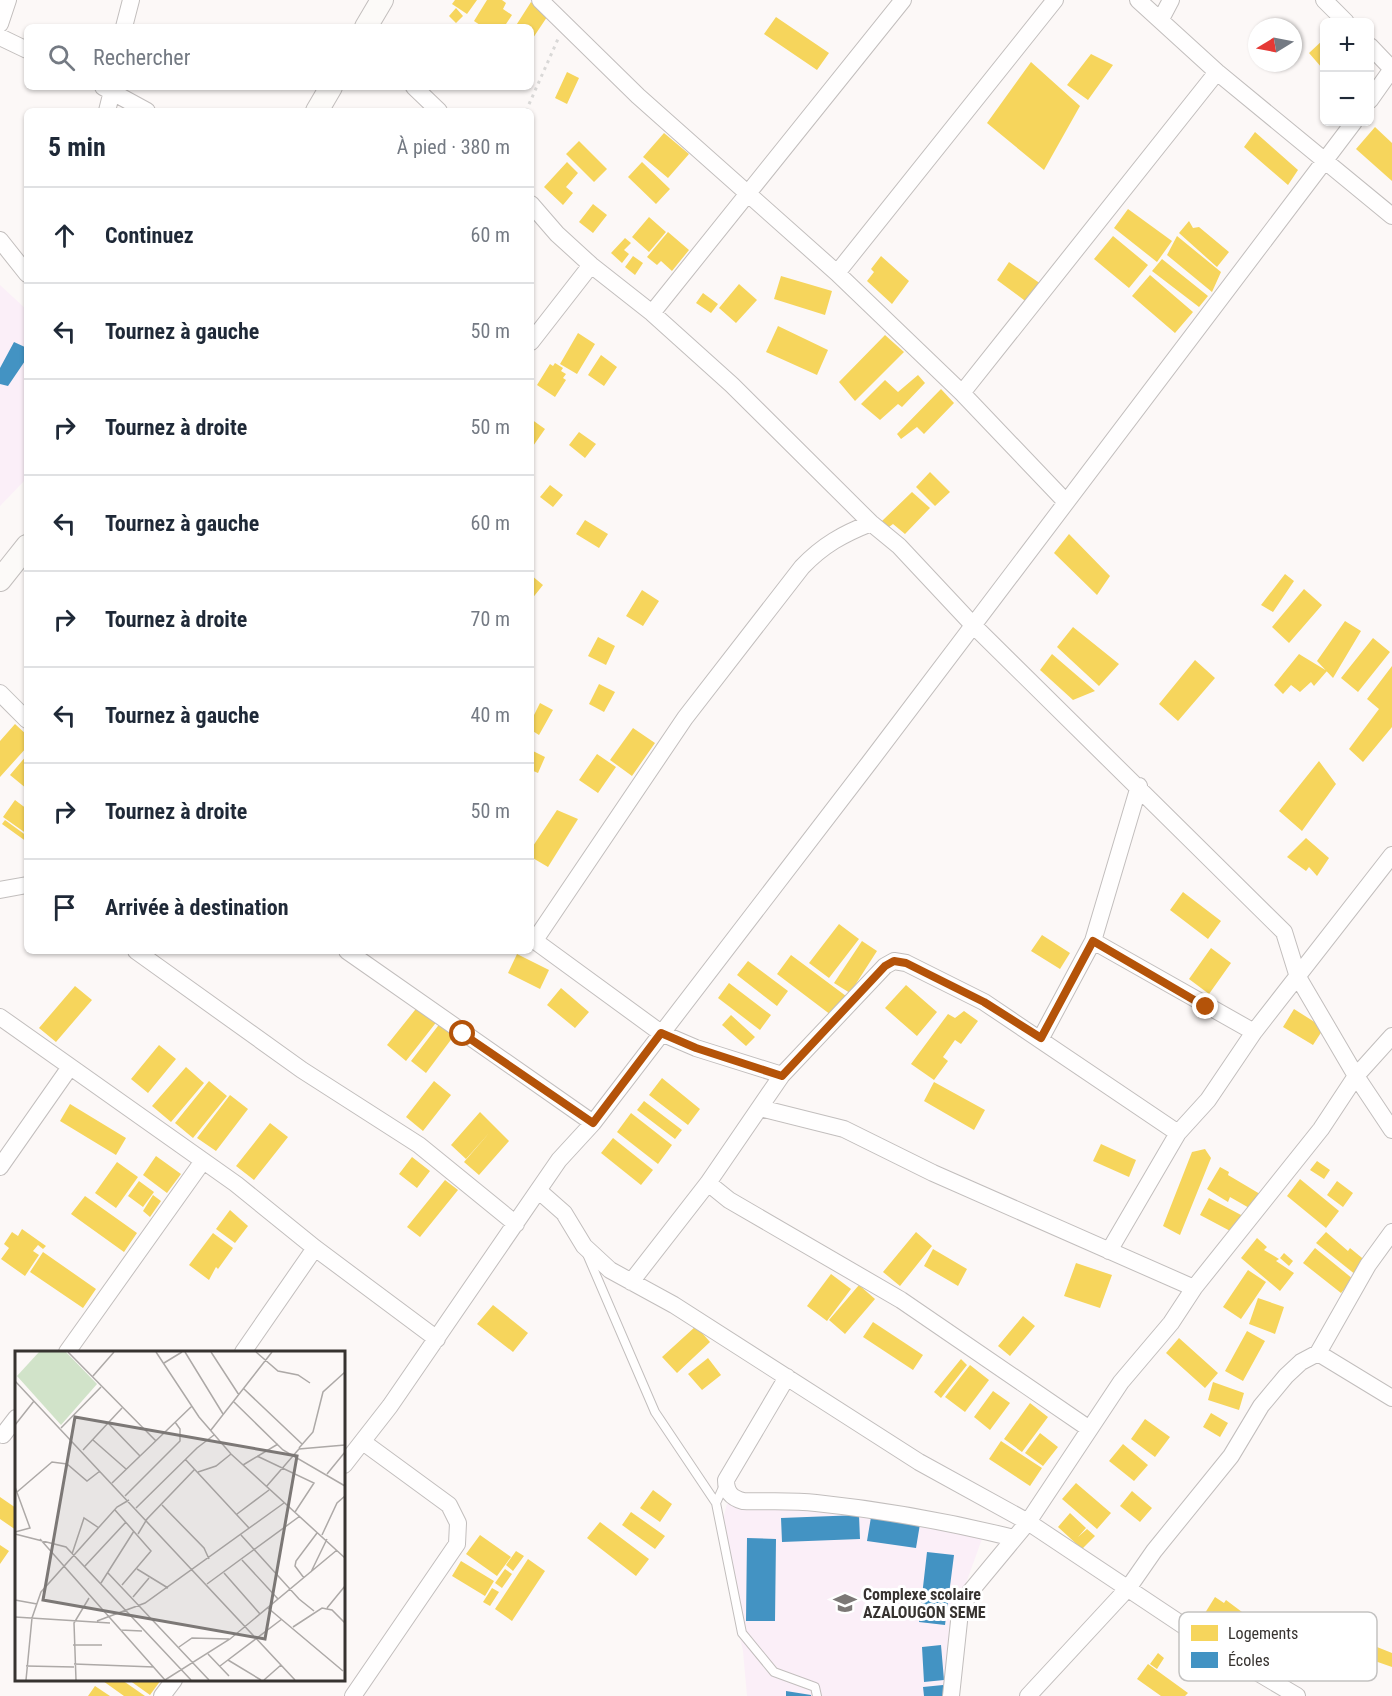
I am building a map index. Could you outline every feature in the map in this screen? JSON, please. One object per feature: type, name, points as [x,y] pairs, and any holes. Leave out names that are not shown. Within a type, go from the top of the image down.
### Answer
[{"type":"main road","points":[[368,24],[382,0]]},
{"type":"main road","points":[[319,108],[329,90]]},
{"type":"main road","points":[[0,580],[24,550]]},
{"type":"street","points":[[0,24],[8,0]]},
{"type":"street","points":[[125,24],[131,0]]},
{"type":"street","points":[[540,0],[638,96],[747,196],[837,273],[962,393],[1065,501]]},
{"type":"street","points":[[652,313],[903,0]]},
{"type":"street","points":[[837,273],[1055,0]]},
{"type":"street","points":[[1138,0],[1217,72],[1392,216]]},
{"type":"street","points":[[1161,19],[1171,0]]},
{"type":"street","points":[[1324,0],[1342,18]]},
{"type":"street","points":[[0,37],[24,49]]},
{"type":"street","points":[[1374,50],[1392,69],[1374,94]]},
{"type":"street","points":[[962,393],[1217,72]]},
{"type":"street","points":[[107,108],[109,90]]},
{"type":"street","points":[[111,90],[142,108]]},
{"type":"street","points":[[417,90],[436,108]]},
{"type":"street","points":[[345,1464],[437,1338],[559,1160],[593,1123],[1351,126]]},
{"type":"street","points":[[534,207],[557,234],[591,265],[652,313],[732,385],[871,523],[899,546],[973,625],[1139,786],[1284,932],[1298,977],[1356,1076],[1392,1130]]},
{"type":"street","points":[[0,240],[24,270]]},
{"type":"street","points":[[534,338],[591,265]]},
{"type":"street","points":[[534,938],[685,718],[802,567],[819,549],[840,535],[871,523]]},
{"type":"street","points":[[0,693],[24,717]]},
{"type":"street","points":[[1041,1038],[1093,941],[1139,786]]},
{"type":"street","points":[[1109,1251],[1178,1133],[1208,1100],[1254,1032],[1392,855]]},
{"type":"street","points":[[0,890],[24,886]]},
{"type":"street","points":[[534,940],[661,1033],[696,1048],[782,1076]]},
{"type":"street","points":[[1093,941],[1254,1032]]},
{"type":"street","points":[[143,954],[302,1070],[419,1145],[516,1224]]},
{"type":"street","points":[[350,954],[593,1123]]},
{"type":"street","points":[[631,1282],[708,1183],[782,1076],[885,966],[894,961],[906,963],[984,1002],[1041,1038],[1178,1133]]},
{"type":"street","points":[[0,1017],[203,1161],[315,1248],[437,1338]]},
{"type":"street","points":[[951,1696],[960,1612],[970,1592],[1028,1522],[1088,1428],[1194,1288],[1321,1129],[1356,1076],[1392,1035]]},
{"type":"street","points":[[0,1167],[70,1067]]},
{"type":"street","points":[[760,1108],[844,1129],[933,1173],[1194,1288]]},
{"type":"street","points":[[68,1351],[203,1161]]},
{"type":"street","points":[[708,1183],[729,1200],[797,1236],[901,1300],[1088,1428]]},
{"type":"street","points":[[539,1191],[564,1213],[584,1246],[609,1270],[675,1305],[919,1462],[1028,1522],[1179,1622]]},
{"type":"street","points":[[1028,1696],[1129,1587],[1160,1542],[1231,1456],[1268,1398],[1301,1362],[1318,1353],[1368,1265],[1392,1232]]},
{"type":"street","points":[[244,1351],[315,1248]]},
{"type":"street","points":[[1318,1353],[1392,1398]]},
{"type":"street","points":[[787,1377],[726,1480],[729,1494],[743,1502],[814,1502],[940,1520],[1014,1538]]},
{"type":"street","points":[[7,1437],[15,1420]]},
{"type":"street","points":[[353,1696],[457,1544],[458,1533],[458,1523],[449,1505],[363,1442]]},
{"type":"street","points":[[162,1696],[173,1681]]},
{"type":"street","points":[[1272,1681],[1297,1696]]},
{"type":"lane","points":[[584,1246],[605,1300],[655,1412],[716,1503],[742,1633],[774,1672],[815,1687],[818,1696]]},
{"type":"lane","points":[[716,1503],[726,1480]]},
{"type":"path","points":[[527,108],[565,24]]},
{"type":"shaded area","points":[[0,285],[24,307],[24,481],[0,506]]},
{"type":"shaded area","name":"Complexe scolaire AZALOUGON SEME","points":[[727,1504],[834,1508],[905,1519],[982,1539],[953,1619],[948,1696],[747,1696],[743,1651],[718,1537]]},
{"type":"building: Logements","points":[[455,0],[477,0],[467,14],[452,4]]},
{"type":"building: Logements","points":[[487,0],[502,0],[506,3],[503,9],[512,15],[506,24],[478,24],[474,21]]},
{"type":"building: Logements","points":[[531,2],[549,14],[534,36],[534,24],[517,24]]},
{"type":"building: Logements","points":[[456,8],[463,16],[456,23],[449,16]]},
{"type":"building: Logements","points":[[776,17],[829,53],[817,70],[764,34]]},
{"type":"building: Logements","points":[[1320,43],[1320,66],[1309,53]]},
{"type":"building: Logements","points":[[1091,54],[1113,65],[1088,100],[1067,85]]},
{"type":"building: Logements","points":[[1031,62],[1080,106],[1044,170],[987,123]]},
{"type":"building: Logements","points":[[567,72],[579,78],[567,104],[555,98]]},
{"type":"building: Logements","points":[[1375,127],[1392,143],[1392,181],[1356,149]]},
{"type":"building: Logements","points":[[1255,132],[1298,170],[1288,185],[1244,147]]},
{"type":"building: Logements","points":[[664,133],[689,154],[668,178],[643,157]]},
{"type":"building: Logements","points":[[579,141],[607,169],[594,182],[566,154]]},
{"type":"building: Logements","points":[[567,162],[578,173],[566,187],[573,193],[563,205],[544,187]]},
{"type":"building: Logements","points":[[642,162],[670,189],[656,204],[628,177]]},
{"type":"building: Logements","points":[[593,204],[607,215],[593,233],[579,222]]},
{"type":"building: Logements","points":[[1128,209],[1172,241],[1157,262],[1114,228]]},
{"type":"building: Logements","points":[[649,217],[666,232],[649,252],[632,237]]},
{"type":"building: Logements","points":[[1189,221],[1193,228],[1199,227],[1229,252],[1217,267],[1179,233]]},
{"type":"building: Logements","points":[[668,232],[689,250],[672,271],[661,261],[657,265],[647,257]]},
{"type":"building: Logements","points":[[1113,236],[1148,265],[1129,288],[1094,259]]},
{"type":"building: Logements","points":[[1177,236],[1221,272],[1212,292],[1167,255]]},
{"type":"building: Logements","points":[[625,238],[631,243],[624,250],[629,254],[622,263],[611,253]]},
{"type":"building: Logements","points":[[633,256],[643,263],[635,275],[625,267]]},
{"type":"building: Logements","points":[[881,256],[909,281],[892,304],[867,281],[874,272],[871,269]]},
{"type":"building: Logements","points":[[1162,259],[1208,296],[1199,307],[1152,271]]},
{"type":"building: Logements","points":[[1009,262],[1041,284],[1028,303],[997,280]]},
{"type":"building: Logements","points":[[1150,275],[1193,312],[1175,333],[1132,296]]},
{"type":"building: Logements","points":[[781,276],[832,291],[825,315],[774,299]]},
{"type":"building: Logements","points":[[739,284],[757,300],[736,323],[719,308]]},
{"type":"building: Logements","points":[[703,293],[718,304],[711,313],[696,303]]},
{"type":"building: Logements","points":[[778,326],[828,350],[817,375],[766,352]]},
{"type":"building: Logements","points":[[578,333],[595,344],[577,374],[560,364]]},
{"type":"building: Logements","points":[[885,335],[904,352],[855,401],[839,382]]},
{"type":"building: Logements","points":[[601,355],[617,367],[604,386],[588,375]]},
{"type":"building: Logements","points":[[555,363],[563,368],[561,371],[566,374],[563,378],[566,380],[555,397],[537,385],[550,364],[553,366]]},
{"type":"building: Logements","points":[[918,375],[925,383],[902,407],[898,404],[880,420],[861,404],[885,380],[898,392]]},
{"type":"building: Logements","points":[[941,389],[954,403],[924,434],[917,427],[901,439],[897,434]]},
{"type":"building: Logements","points":[[534,421],[545,429],[534,445]]},
{"type":"building: Logements","points":[[579,432],[596,444],[585,458],[569,445]]},
{"type":"building: Logements","points":[[930,472],[950,492],[935,506],[916,487]]},
{"type":"building: Logements","points":[[550,485],[563,495],[553,507],[540,497]]},
{"type":"building: Logements","points":[[912,492],[930,508],[905,534],[893,524],[889,527],[882,521]]},
{"type":"building: Logements","points":[[585,520],[608,534],[599,548],[576,534]]},
{"type":"building: Logements","points":[[1069,534],[1110,576],[1097,595],[1054,553]]},
{"type":"building: Logements","points":[[1285,574],[1294,581],[1273,612],[1261,605]]},
{"type":"building: Logements","points":[[534,578],[543,585],[534,596]]},
{"type":"building: Logements","points":[[1304,589],[1322,605],[1289,643],[1272,627]]},
{"type":"building: Logements","points":[[642,590],[659,601],[643,626],[626,616]]},
{"type":"building: Logements","points":[[1345,621],[1361,631],[1333,678],[1317,661]]},
{"type":"building: Logements","points":[[1073,627],[1119,664],[1099,686],[1057,647]]},
{"type":"building: Logements","points":[[598,637],[615,646],[606,665],[588,656]]},
{"type":"building: Logements","points":[[1373,638],[1390,652],[1358,692],[1341,678]]},
{"type":"building: Logements","points":[[1052,654],[1095,691],[1073,700],[1040,670]]},
{"type":"building: Logements","points":[[1299,654],[1327,671],[1314,686],[1311,682],[1300,692],[1291,685],[1283,694],[1274,685]]},
{"type":"building: Logements","points":[[1195,660],[1215,678],[1178,721],[1159,704]]},
{"type":"building: Logements","points":[[1392,666],[1392,727],[1363,762],[1349,749],[1379,709],[1367,699]]},
{"type":"building: Logements","points":[[599,684],[615,692],[604,712],[589,704]]},
{"type":"building: Logements","points":[[540,703],[553,710],[539,735],[534,732],[534,715]]},
{"type":"building: Logements","points":[[15,724],[24,732],[24,750],[0,777],[0,741]]},
{"type":"building: Logements","points":[[633,728],[655,743],[632,776],[610,760]]},
{"type":"building: Logements","points":[[534,752],[545,757],[538,773],[534,771]]},
{"type":"building: Logements","points":[[597,754],[616,767],[598,793],[579,780]]},
{"type":"building: Logements","points":[[24,759],[24,787],[10,775]]},
{"type":"building: Logements","points":[[1319,761],[1336,784],[1302,831],[1279,811]]},
{"type":"building: Logements","points":[[15,800],[24,807],[24,832],[3,817]]},
{"type":"building: Logements","points":[[557,810],[578,819],[548,867],[534,859],[534,844]]},
{"type":"building: Logements","points":[[5,820],[24,834],[24,840],[2,824]]},
{"type":"building: Logements","points":[[1306,838],[1329,858],[1317,876],[1309,867],[1306,871],[1287,857]]},
{"type":"building: Logements","points":[[1183,892],[1221,921],[1208,939],[1170,910]]},
{"type":"building: Logements","points":[[839,924],[859,939],[829,978],[809,963]]},
{"type":"building: Logements","points":[[1042,935],[1070,953],[1060,969],[1031,951]]},
{"type":"building: Logements","points":[[862,941],[877,951],[850,993],[834,983]]},
{"type":"building: Logements","points":[[1211,948],[1231,963],[1209,994],[1189,979]]},
{"type":"building: Logements","points":[[517,954],[549,970],[540,989],[508,973]]},
{"type":"building: Logements","points":[[791,955],[846,996],[831,1015],[777,974]]},
{"type":"building: Logements","points":[[748,961],[788,991],[777,1006],[737,975]]},
{"type":"building: Logements","points":[[729,983],[771,1015],[760,1030],[718,998]]},
{"type":"building: Logements","points":[[906,985],[937,1012],[917,1036],[885,1008]]},
{"type":"building: Logements","points":[[75,986],[92,1000],[56,1042],[39,1028]]},
{"type":"building: Logements","points":[[561,988],[589,1012],[575,1028],[547,1005]]},
{"type":"building: Logements","points":[[419,1005],[438,1020],[406,1061],[387,1045]]},
{"type":"building: Logements","points":[[1294,1009],[1324,1028],[1313,1045],[1283,1027]]},
{"type":"building: Logements","points":[[964,1011],[978,1021],[961,1044],[955,1040],[943,1057],[948,1061],[934,1080],[911,1064],[948,1014],[955,1018]]},
{"type":"building: Logements","points":[[731,1015],[755,1037],[746,1046],[722,1025]]},
{"type":"building: Logements","points":[[441,1022],[456,1033],[426,1073],[411,1061]]},
{"type":"building: Logements","points":[[159,1045],[176,1059],[148,1093],[131,1079]]},
{"type":"building: Logements","points":[[186,1067],[204,1083],[171,1122],[152,1106]]},
{"type":"building: Logements","points":[[662,1078],[700,1109],[688,1125],[649,1095]]},
{"type":"building: Logements","points":[[209,1081],[227,1096],[193,1138],[175,1123]]},
{"type":"building: Logements","points":[[434,1081],[451,1095],[423,1131],[406,1117]]},
{"type":"building: Logements","points":[[934,1082],[985,1110],[974,1130],[924,1101]]},
{"type":"building: Logements","points":[[230,1095],[248,1109],[216,1151],[197,1138]]},
{"type":"building: Logements","points":[[644,1101],[682,1130],[675,1139],[637,1110]]},
{"type":"building: Logements","points":[[70,1104],[126,1138],[116,1155],[60,1121]]},
{"type":"building: Logements","points":[[480,1112],[509,1141],[479,1175],[464,1162],[490,1132],[466,1159],[451,1145]]},
{"type":"building: Logements","points":[[631,1113],[672,1145],[658,1164],[617,1132]]},
{"type":"building: Logements","points":[[270,1123],[288,1137],[254,1180],[236,1166]]},
{"type":"building: Logements","points":[[613,1138],[653,1170],[641,1185],[601,1153]]},
{"type":"building: Logements","points":[[1101,1144],[1136,1160],[1129,1177],[1093,1161]]},
{"type":"building: Logements","points":[[1205,1149],[1211,1158],[1180,1235],[1163,1226],[1192,1152]]},
{"type":"building: Logements","points":[[156,1156],[181,1174],[167,1193],[143,1175]]},
{"type":"building: Logements","points":[[412,1157],[430,1171],[417,1188],[399,1174]]},
{"type":"building: Logements","points":[[1317,1161],[1330,1170],[1324,1179],[1310,1170]]},
{"type":"building: Logements","points":[[117,1162],[138,1177],[116,1208],[95,1193]]},
{"type":"building: Logements","points":[[1220,1167],[1229,1172],[1228,1175],[1260,1194],[1251,1209],[1230,1197],[1228,1202],[1207,1189]]},
{"type":"building: Logements","points":[[1300,1179],[1339,1211],[1326,1228],[1287,1196]]},
{"type":"building: Logements","points":[[445,1180],[458,1190],[420,1237],[407,1227]]},
{"type":"building: Logements","points":[[139,1181],[154,1192],[143,1207],[128,1196]]},
{"type":"building: Logements","points":[[1337,1181],[1353,1193],[1343,1207],[1327,1195]]},
{"type":"building: Logements","points":[[153,1195],[161,1201],[150,1217],[143,1211]]},
{"type":"building: Logements","points":[[85,1196],[137,1233],[124,1252],[71,1214]]},
{"type":"building: Logements","points":[[1209,1198],[1243,1216],[1234,1233],[1200,1215]]},
{"type":"building: Logements","points":[[230,1210],[248,1226],[235,1243],[216,1229]]},
{"type":"building: Logements","points":[[22,1229],[46,1246],[43,1249],[38,1245],[33,1251],[39,1255],[25,1276],[1,1259],[9,1248],[4,1244],[12,1232],[18,1236]]},
{"type":"building: Logements","points":[[916,1232],[932,1246],[900,1286],[883,1272]]},
{"type":"building: Logements","points":[[1326,1232],[1348,1251],[1350,1248],[1367,1262],[1356,1275],[1316,1243]]},
{"type":"building: Logements","points":[[213,1233],[233,1248],[218,1269],[216,1267],[209,1280],[189,1265]]},
{"type":"building: Logements","points":[[1257,1238],[1267,1247],[1264,1250],[1279,1259],[1276,1261],[1294,1273],[1280,1291],[1241,1258]]},
{"type":"building: Logements","points":[[1315,1248],[1353,1279],[1341,1293],[1303,1263]]},
{"type":"building: Logements","points":[[933,1249],[967,1269],[958,1286],[924,1266]]},
{"type":"building: Logements","points":[[43,1252],[96,1289],[83,1308],[30,1272]]},
{"type":"building: Logements","points":[[1284,1253],[1293,1261],[1289,1266],[1280,1258]]},
{"type":"building: Logements","points":[[1076,1263],[1112,1275],[1100,1308],[1064,1296]]},
{"type":"building: Logements","points":[[1248,1270],[1266,1282],[1241,1319],[1223,1307]]},
{"type":"building: Logements","points":[[831,1274],[851,1289],[827,1321],[807,1306]]},
{"type":"building: Logements","points":[[859,1285],[875,1299],[845,1334],[829,1320]]},
{"type":"building: Logements","points":[[1258,1298],[1284,1307],[1275,1334],[1249,1324]]},
{"type":"building: Logements","points":[[493,1305],[528,1333],[513,1352],[477,1324]]},
{"type":"building: Logements","points":[[1023,1316],[1035,1326],[1010,1356],[998,1346]]},
{"type":"building: Logements","points":[[873,1322],[923,1355],[913,1370],[863,1337]]},
{"type":"building: Logements","points":[[696,1326],[710,1342],[677,1373],[662,1357]]},
{"type":"building: Logements","points":[[1247,1331],[1265,1341],[1243,1381],[1225,1371]]},
{"type":"building: Logements","points":[[1179,1338],[1218,1373],[1205,1388],[1166,1353]]},
{"type":"building: Logements","points":[[708,1358],[721,1375],[702,1390],[688,1374]]},
{"type":"building: Logements","points":[[961,1359],[967,1365],[941,1398],[934,1392]]},
{"type":"building: Logements","points":[[970,1365],[989,1380],[965,1412],[945,1397]]},
{"type":"building: Logements","points":[[1213,1382],[1244,1393],[1239,1410],[1208,1400]]},
{"type":"building: Logements","points":[[993,1391],[1010,1403],[990,1430],[974,1417]]},
{"type":"building: Logements","points":[[1030,1403],[1048,1417],[1022,1452],[1004,1439]]},
{"type":"building: Logements","points":[[1211,1413],[1228,1423],[1220,1437],[1203,1427]]},
{"type":"building: Logements","points":[[1145,1419],[1170,1437],[1155,1457],[1131,1439]]},
{"type":"building: Logements","points":[[1040,1433],[1058,1447],[1043,1466],[1025,1453]]},
{"type":"building: Logements","points":[[1001,1441],[1042,1468],[1030,1486],[989,1459]]},
{"type":"building: Logements","points":[[1123,1444],[1148,1465],[1134,1481],[1109,1461]]},
{"type":"building: Logements","points":[[1076,1483],[1111,1513],[1097,1529],[1062,1499]]},
{"type":"building: Logements","points":[[653,1490],[672,1504],[660,1522],[640,1508]]},
{"type":"building: Logements","points":[[1132,1491],[1152,1508],[1140,1522],[1120,1506]]},
{"type":"building: Logements","points":[[0,1497],[15,1507],[15,1529],[0,1519]]},
{"type":"building: Logements","points":[[631,1512],[665,1536],[655,1549],[622,1525]]},
{"type":"building: Logements","points":[[1070,1513],[1086,1528],[1078,1537],[1087,1529],[1095,1536],[1082,1549],[1058,1527]]},
{"type":"building: Logements","points":[[600,1522],[649,1559],[636,1576],[587,1538]]},
{"type":"building: Logements","points":[[480,1535],[511,1557],[497,1576],[466,1554]]},
{"type":"building: Logements","points":[[0,1545],[9,1551],[0,1564]]},
{"type":"building: Logements","points":[[516,1551],[524,1556],[513,1571],[506,1565]]},
{"type":"building: Logements","points":[[528,1559],[545,1571],[512,1621],[495,1609]]},
{"type":"building: Logements","points":[[461,1561],[494,1581],[485,1596],[452,1576]]},
{"type":"building: Logements","points":[[505,1569],[512,1574],[502,1588],[495,1583]]},
{"type":"building: Logements","points":[[492,1588],[499,1592],[490,1606],[483,1602]]},
{"type":"building: Logements","points":[[1215,1597],[1224,1603],[1226,1600],[1242,1612],[1206,1612]]},
{"type":"building: Logements","points":[[1377,1647],[1392,1653],[1392,1667],[1377,1662]]},
{"type":"building: Logements","points":[[1158,1653],[1164,1658],[1157,1669],[1150,1664]]},
{"type":"building: Logements","points":[[1148,1664],[1188,1693],[1185,1696],[1161,1696],[1137,1679]]},
{"type":"building: Logements","points":[[103,1681],[123,1681],[145,1696],[124,1696]]},
{"type":"building: Logements","points":[[130,1681],[160,1681],[150,1695]]},
{"type":"building: Logements","points":[[95,1686],[110,1696],[88,1696]]},
{"type":"building: Écoles","points":[[14,342],[24,347],[24,362],[8,386],[0,384],[0,368]]},
{"type":"building: Écoles","points":[[859,1515],[860,1539],[782,1542],[781,1518]]},
{"type":"building: Écoles","points":[[871,1517],[920,1524],[916,1548],[867,1541]]},
{"type":"building: Écoles","points":[[747,1538],[776,1539],[775,1621],[746,1621]]},
{"type":"building: Écoles","points":[[927,1552],[954,1555],[945,1625],[919,1622]]},
{"type":"building: Écoles","points":[[941,1645],[944,1680],[924,1682],[922,1647]]},
{"type":"building: Écoles","points":[[943,1685],[944,1696],[924,1696],[923,1687]]},
{"type":"building: Écoles","points":[[786,1691],[811,1695],[811,1696],[786,1696]]},
{"type":"place","name":"Complexe scolaire AZALOUGON SEME","points":[[845,1603]]},
{"type":"route","points":[[463,1034],[593,1123],[661,1033],[696,1048],[782,1076],[885,966],[894,961],[906,963],[984,1002],[1041,1038],[1093,941],[1206,1007]]}]
